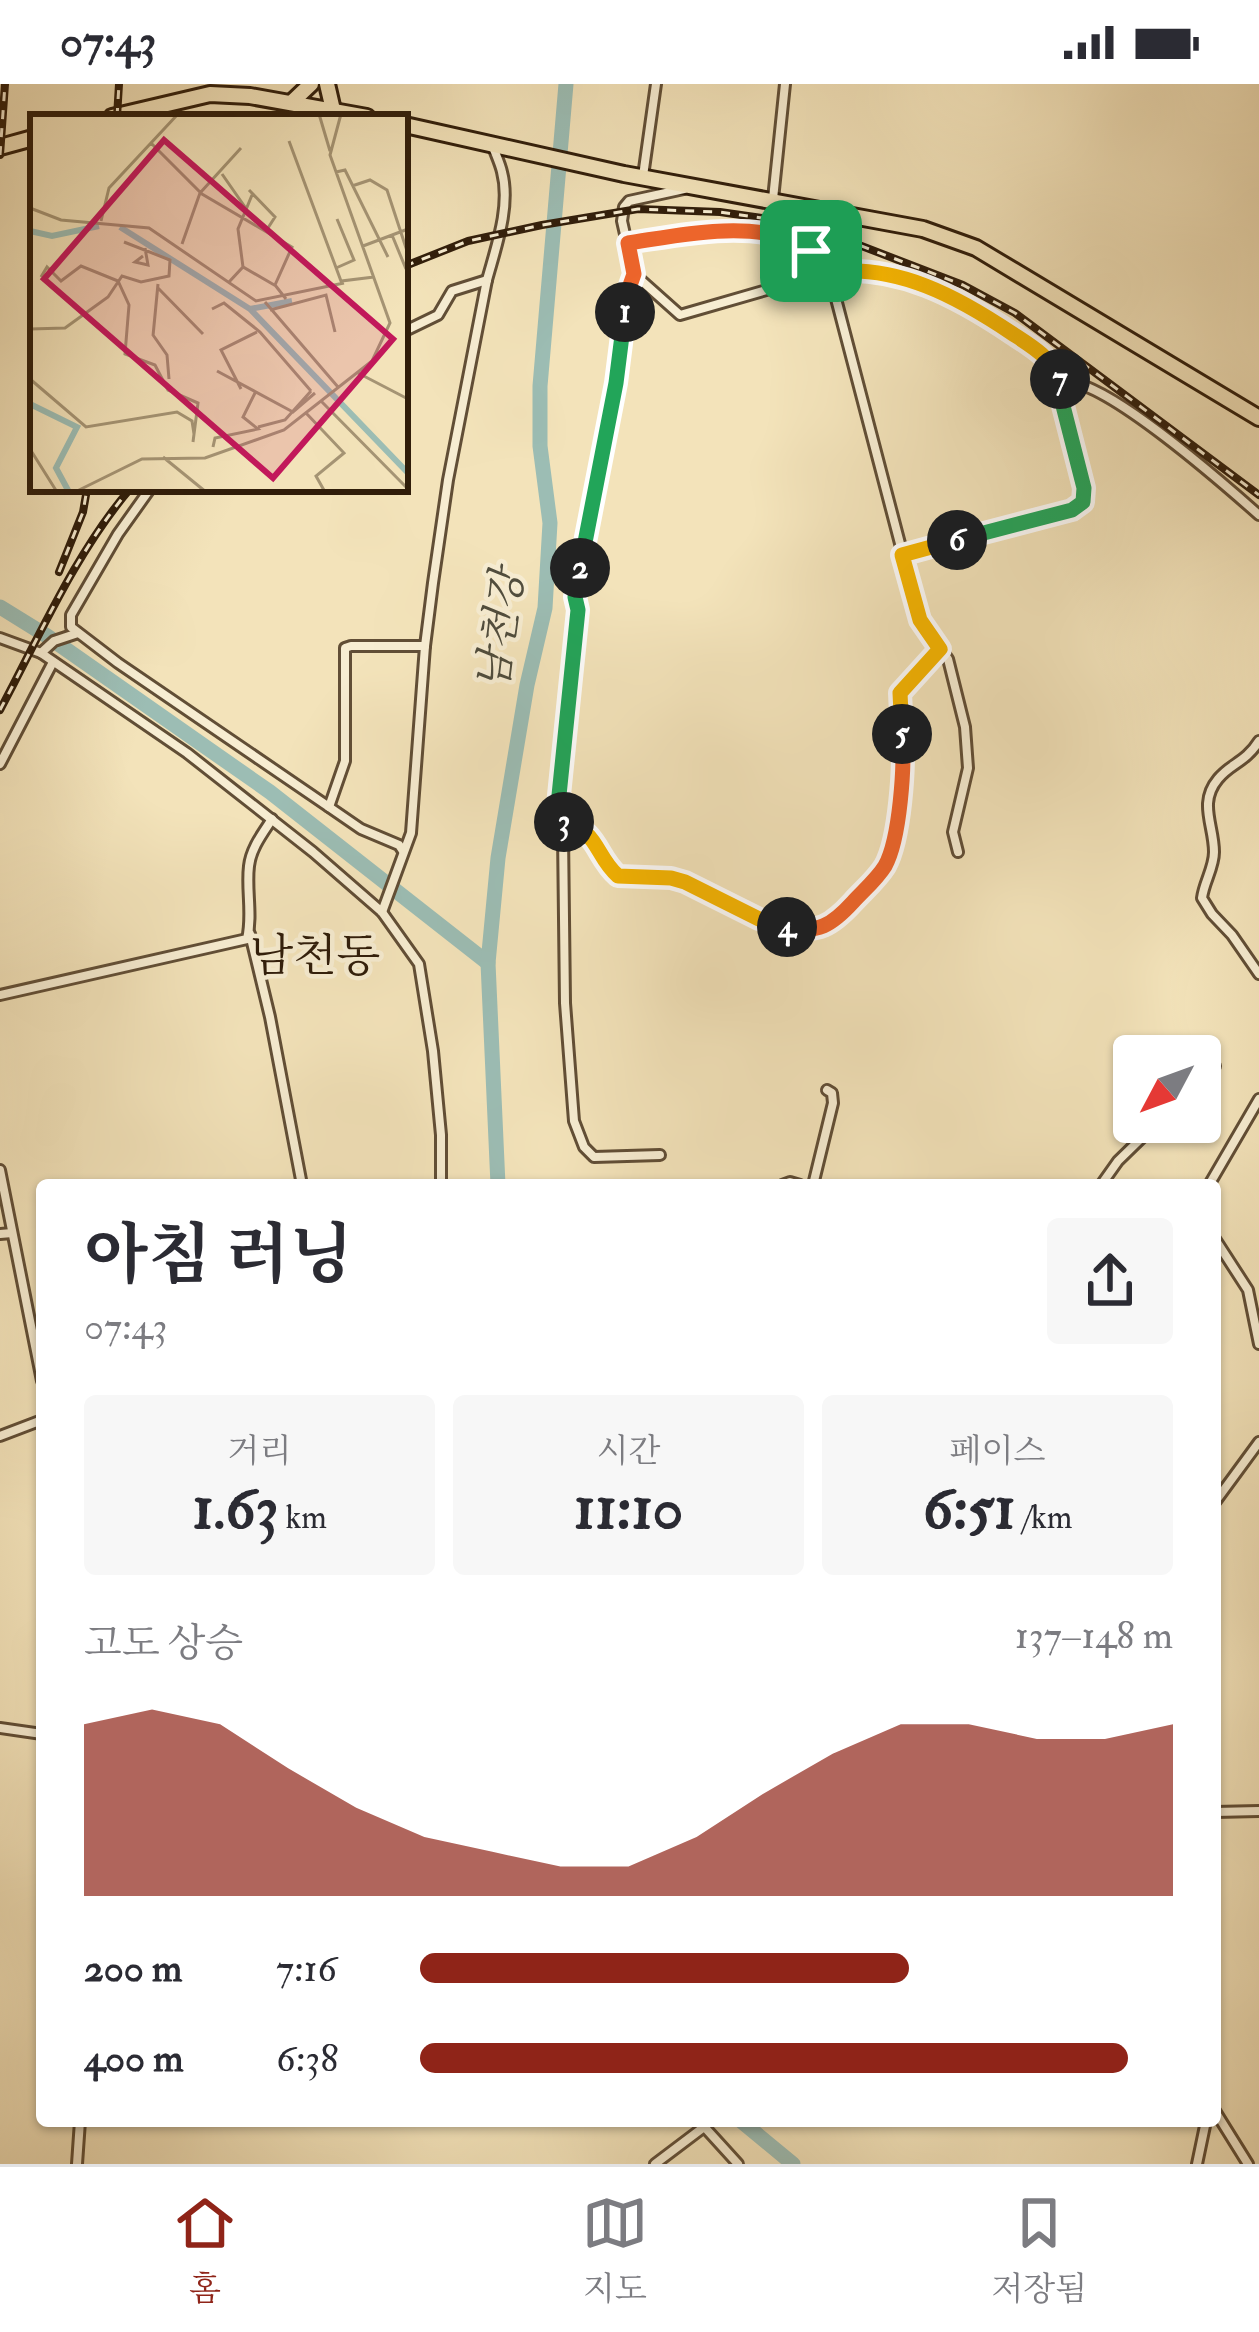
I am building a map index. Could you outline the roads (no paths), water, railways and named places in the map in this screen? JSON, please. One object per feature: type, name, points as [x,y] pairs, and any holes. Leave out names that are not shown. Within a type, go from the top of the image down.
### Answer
[{"type":"main road","points":[[292,102],[311,84]]},
{"type":"main road","points":[[327,84],[333,110]]},
{"type":"main road","points":[[125,114],[210,94],[352,114]]},
{"type":"main road","points":[[408,126],[643,178],[923,229],[963,242],[1259,418]]},
{"type":"main road","points":[[0,148],[30,139]]},
{"type":"street","points":[[643,178],[656,84]]},
{"type":"street","points":[[773,201],[785,84]]},
{"type":"street","points":[[382,912],[412,833],[425,646],[448,480],[498,242],[504,176],[492,144]]},
{"type":"street","points":[[660,1155],[594,1157],[584,1147],[574,1121],[558,805],[578,610],[575,597],[634,274],[622,220],[624,207],[629,201],[694,188]]},
{"type":"street","points":[[628,243],[720,229],[759,233],[801,244],[829,272],[920,620],[947,659],[958,694],[968,751],[965,791],[953,832],[958,852]]},
{"type":"street","points":[[634,274],[680,315],[829,272],[889,274],[938,290],[992,320],[1048,358],[1063,386]]},
{"type":"street","points":[[408,330],[438,315],[452,291],[487,280]]},
{"type":"street","points":[[902,555],[1083,502],[1084,488],[1060,394],[1066,382],[1074,381],[1125,409],[1209,469],[1259,514]]},
{"type":"street","points":[[148,492],[70,615],[71,627],[329,807],[404,852]]},
{"type":"street","points":[[41,653],[54,641],[77,633]]},
{"type":"street","points":[[0,638],[41,653],[188,753],[382,912],[418,964],[433,1051],[441,1179]]},
{"type":"street","points":[[329,807],[345,760],[345,649],[425,646]]},
{"type":"street","points":[[561,822],[574,824],[590,836],[618,876],[671,878],[759,919],[802,931],[828,927],[885,866],[896,825],[902,769],[900,693],[940,649]]},
{"type":"street","points":[[0,764],[53,662]]},
{"type":"street","points":[[1259,741],[1250,755],[1219,778],[1209,795],[1206,805],[1214,850],[1202,898],[1259,974]]},
{"type":"street","points":[[272,819],[249,865],[250,933],[301,1179]]},
{"type":"street","points":[[0,995],[248,939],[250,933]]},
{"type":"street","points":[[814,1179],[833,1102],[827,1090]]},
{"type":"street","points":[[1212,1179],[1259,1099]]},
{"type":"street","points":[[1105,1179],[1136,1143]]},
{"type":"street","points":[[0,1169],[36,1351]]},
{"type":"street","points":[[0,1234],[13,1232]]},
{"type":"street","points":[[1221,1248],[1248,1289],[1259,1344]]},
{"type":"street","points":[[0,1436],[36,1422]]},
{"type":"street","points":[[1221,1495],[1259,1442]]},
{"type":"street","points":[[0,1728],[36,1733]]},
{"type":"street","points":[[1221,1812],[1259,1811]]},
{"type":"street","points":[[1221,2121],[1248,2164]]},
{"type":"street","points":[[77,2164],[80,2127]]},
{"type":"street","points":[[655,2164],[698,2127]]},
{"type":"street","points":[[704,2127],[738,2164]]},
{"type":"street","points":[[1197,2164],[1205,2127]]},
{"type":"waterway","name":"남천강","points":[[498,1179],[488,963],[498,858],[545,608],[550,523],[540,446],[540,386],[566,84]]},
{"type":"waterway","points":[[0,607],[270,792],[488,963]]},
{"type":"waterway","name":"남천강","points":[[748,2127],[793,2164]]},
{"type":"railway","points":[[0,155],[5,84]]},
{"type":"railway","points":[[117,114],[119,84]]},
{"type":"railway","points":[[408,265],[468,241],[638,209],[720,212],[820,230],[963,285],[1015,313],[1259,495]]},
{"type":"railway","points":[[59,572],[86,492]]},
{"type":"railway","points":[[0,710],[75,567],[128,492]]},
{"type":"district","name":"남천동","points":[[315,957]]}]
